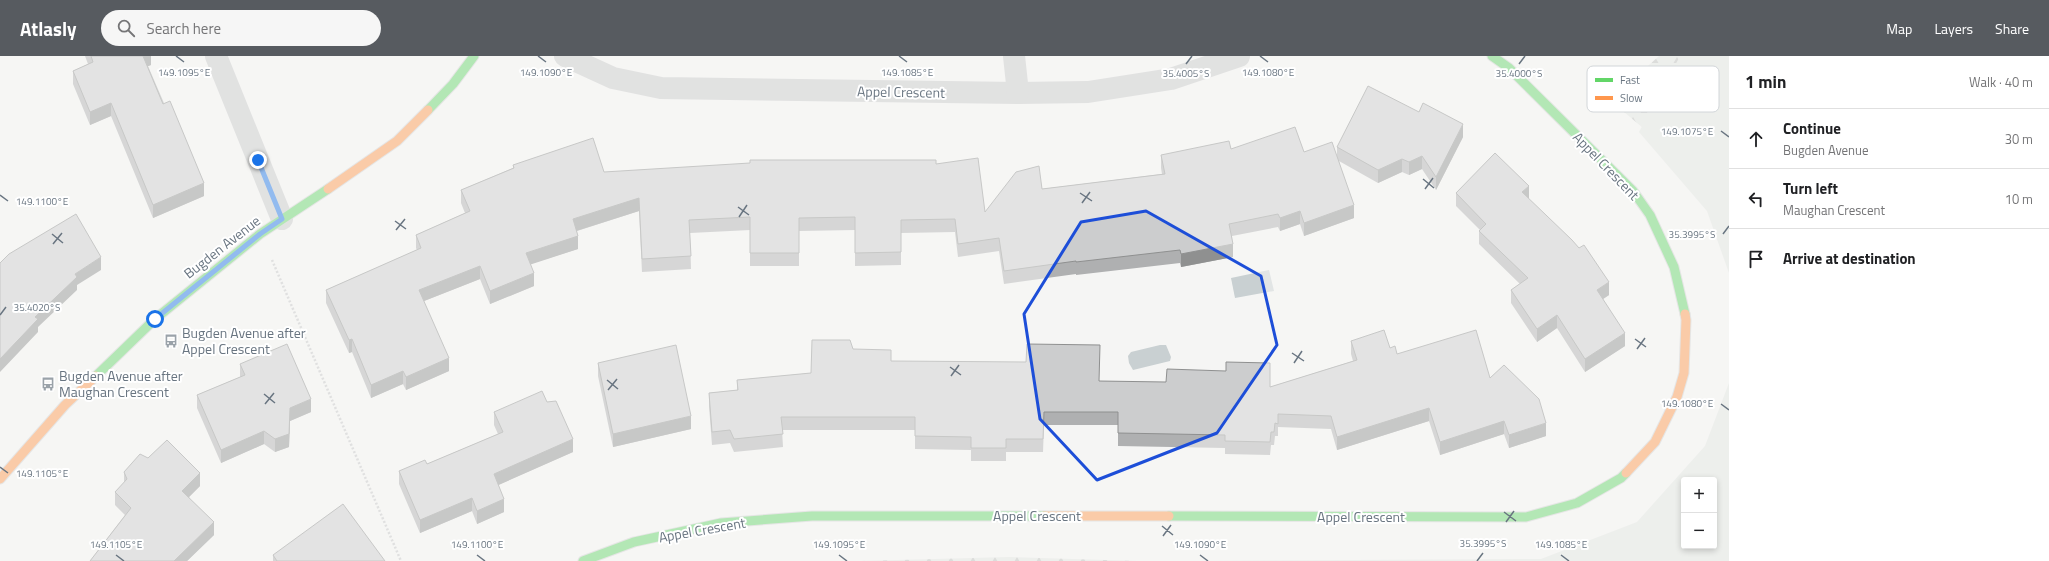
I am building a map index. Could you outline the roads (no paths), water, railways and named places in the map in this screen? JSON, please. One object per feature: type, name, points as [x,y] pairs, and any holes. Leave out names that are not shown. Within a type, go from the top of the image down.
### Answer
[{"type":"street","points":[[216,56],[282,219]]},
{"type":"street","name":"Bugden Avenue","points":[[0,478],[14,460],[65,405],[155,319],[260,234],[397,142],[453,84],[474,56]]},
{"type":"street","name":"Appel Crescent","points":[[564,56],[613,78],[661,88],[1018,93],[1088,92],[1171,79],[1239,56]]},
{"type":"street","points":[[1014,56],[1018,93]]},
{"type":"street","name":"Appel Crescent","points":[[584,561],[634,542],[721,523],[812,516],[1526,517],[1577,503],[1621,478],[1655,442],[1677,397],[1684,373],[1686,320],[1674,267],[1650,215],[1634,191],[1509,68],[1492,56]]},
{"type":"place","name":"Bugden Avenue after Appel Crescent","points":[[171,341]]},
{"type":"place","name":"Bugden Avenue after Maughan Crescent","points":[[48,384]]}]
